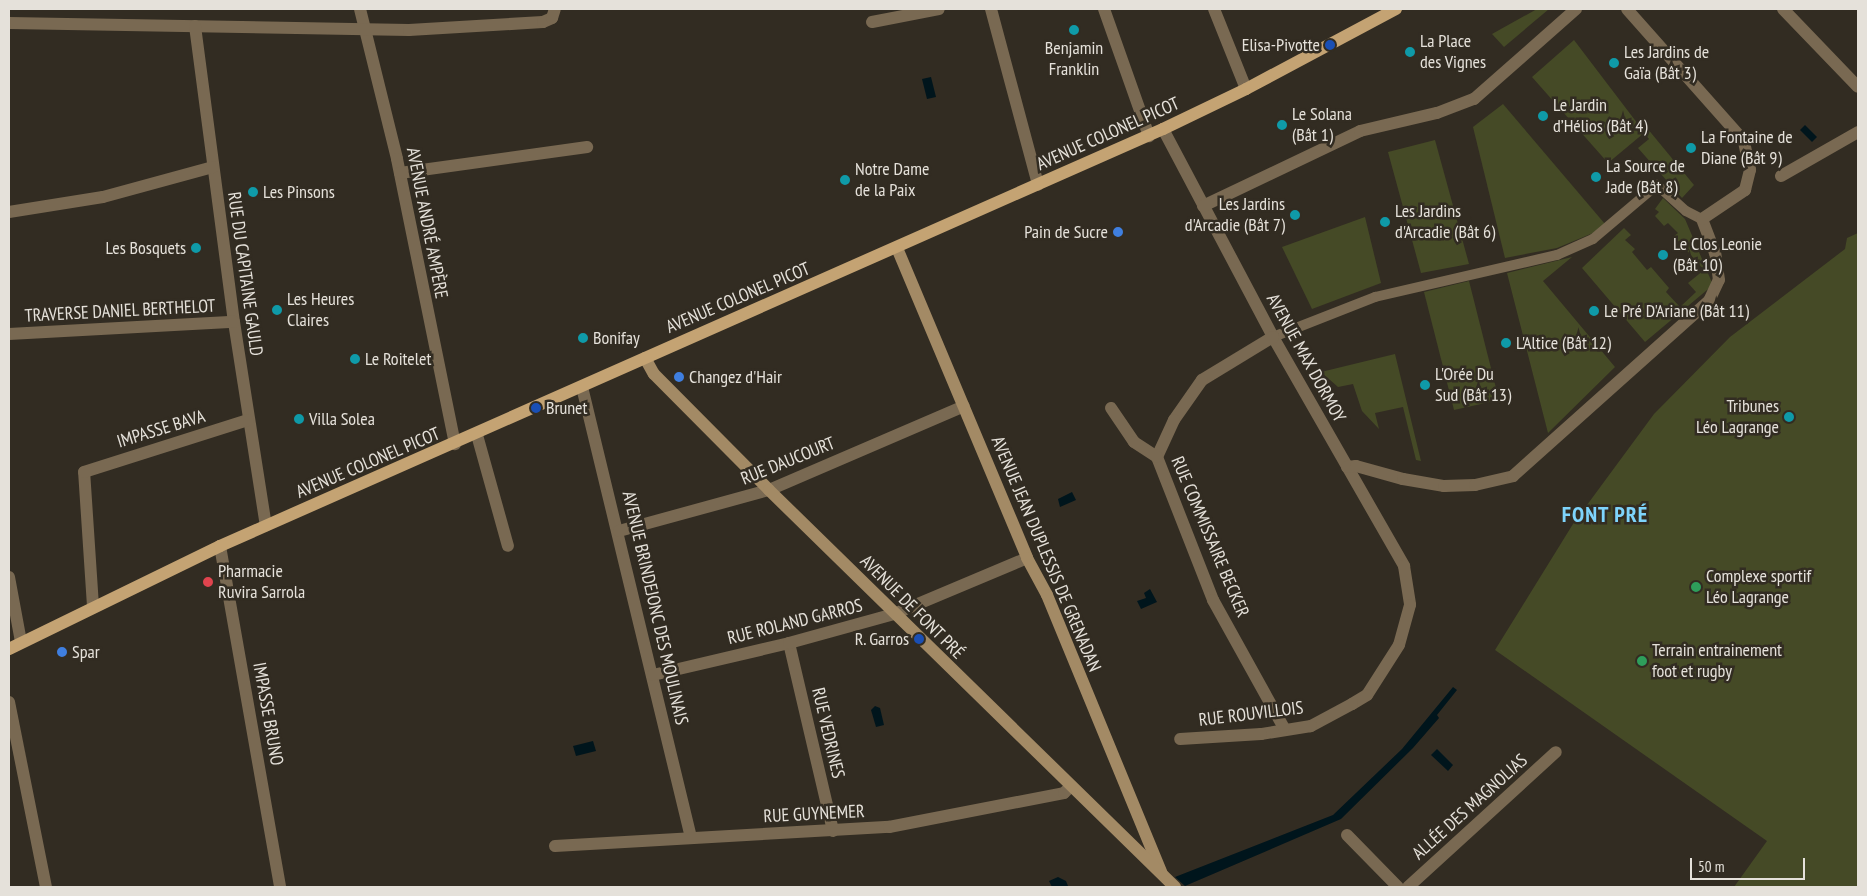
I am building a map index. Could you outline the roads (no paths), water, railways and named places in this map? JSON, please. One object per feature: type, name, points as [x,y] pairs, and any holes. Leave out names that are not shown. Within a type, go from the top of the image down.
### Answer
[{"type":"main road","name":"AVENUE COLONEL PICOT","points":[[9,649],[93,606],[220,546],[455,444],[645,358],[1163,130],[1246,89],[1396,9]]},
{"type":"main road","name":"AVENUE JEAN DUPLESSIS DE GRENADAN","points":[[897,248],[1027,558],[1047,595],[1162,874]]},
{"type":"main road","name":"AVENUE DE FONT PRÉ","points":[[645,358],[654,374],[769,490],[1119,836],[1175,887]]},
{"type":"street","name":"AVENUE ANDRÉ AMPÈRE","points":[[360,9],[400,173],[455,444]]},
{"type":"street","points":[[9,23],[366,31],[539,22],[552,18],[555,9]]},
{"type":"street","points":[[872,22],[939,9]]},
{"type":"street","points":[[991,9],[1038,185]]},
{"type":"street","points":[[1104,9],[1149,136]]},
{"type":"street","points":[[1214,9],[1246,89]]},
{"type":"street","points":[[1203,206],[1360,131],[1437,113],[1474,99],[1576,9]]},
{"type":"street","points":[[1627,9],[1744,141],[1750,170],[1746,190],[1702,220]]},
{"type":"street","points":[[1783,9],[1858,87]]},
{"type":"street","name":"RUE DU CAPITAINE GAULD","points":[[195,26],[234,322],[266,526]]},
{"type":"street","name":"AVENUE MAX DORMOY","points":[[1163,130],[1273,337],[1404,566],[1410,605]]},
{"type":"street","points":[[1781,176],[1858,132]]},
{"type":"street","points":[[400,173],[588,147]]},
{"type":"street","points":[[9,212],[103,197],[213,167]]},
{"type":"street","points":[[1273,337],[1375,297],[1557,255],[1593,239],[1657,185],[1686,211],[1702,220],[1715,253],[1719,280],[1709,301],[1513,476],[1475,485],[1444,486],[1404,479],[1356,466],[1347,467]]},
{"type":"street","name":"TRAVERSE DANIEL BERTHELOT","points":[[9,334],[234,322]]},
{"type":"street","name":"RUE COMMISSAIRE BECKER","points":[[1273,337],[1202,380],[1174,420],[1157,457],[1213,600],[1284,728]]},
{"type":"street","name":"AVENUE BRINDEJONC DES MOULINAIS","points":[[582,387],[691,838]]},
{"type":"street","name":"RUE DAUCOURT","points":[[618,531],[769,490],[964,406]]},
{"type":"street","points":[[1111,408],[1134,442],[1157,457]]},
{"type":"street","name":"IMPASSE BAVA","points":[[93,606],[84,472],[248,420]]},
{"type":"street","points":[[477,434],[508,546]]},
{"type":"street","name":"IMPASSE BRUNO","points":[[220,546],[280,887]]},
{"type":"street","name":"RUE ROLAND GARROS","points":[[653,675],[789,643],[894,614],[1027,558]]},
{"type":"street","points":[[9,577],[21,642]]},
{"type":"street","name":"RUE ROUVILLOIS","points":[[1180,739],[1261,734],[1284,728],[1311,726],[1367,695],[1399,646],[1410,605]]},
{"type":"street","name":"RUE VEDRINES","points":[[789,643],[833,830]]},
{"type":"street","points":[[9,702],[46,887]]},
{"type":"street","name":"ALLÉE DES MAGNOLIAS","points":[[1408,887],[1556,752]]},
{"type":"street","name":"RUE GUYNEMER","points":[[555,846],[889,827],[1064,793],[1070,787]]},
{"type":"street","points":[[1119,836],[1134,839],[1140,836],[1143,828]]},
{"type":"street","points":[[1347,835],[1398,887]]},
{"type":"water","points":[[931,77],[936,97],[927,99],[922,79]]},
{"type":"water","points":[[1805,125],[1817,137],[1812,142],[1800,130]]},
{"type":"water","points":[[1072,492],[1076,500],[1060,507],[1058,499]]},
{"type":"water","points":[[1150,589],[1157,602],[1141,609],[1137,601],[1146,598],[1144,593]]},
{"type":"water","points":[[1453,687],[1457,690],[1437,715],[1439,718],[1413,748],[1341,819],[1185,886],[1175,877],[1333,815],[1402,749]]},
{"type":"water","points":[[875,706],[880,708],[884,725],[876,727],[871,710]]},
{"type":"water","points":[[593,741],[596,751],[576,756],[573,746]]},
{"type":"water","points":[[1437,749],[1453,765],[1448,771],[1431,755]]},
{"type":"water","points":[[1058,877],[1066,881],[1068,886],[1052,887],[1049,881]]},
{"type":"place","name":"Benjamin Franklin","points":[[1074,30]]},
{"type":"place","name":"Elisa-Pivotte","points":[[1330,45]]},
{"type":"place","name":"La Place des Vignes","points":[[1410,52]]},
{"type":"place","name":"Les Jardins de Gaïa (Bât 3)","points":[[1614,63]]},
{"type":"place","name":"Le Jardin d’Hélios (Bât 4)","points":[[1543,116]]},
{"type":"place","name":"Le Solana (Bât 1)","points":[[1282,125]]},
{"type":"place","name":"La Fontaine de Diane (Bât 9)","points":[[1691,148]]},
{"type":"place","name":"La Source de Jade (Bât 8)","points":[[1596,177]]},
{"type":"place","name":"Notre Dame de la Paix","points":[[845,180]]},
{"type":"place","name":"Les Pinsons","points":[[253,192]]},
{"type":"place","name":"Les Jardins d'Arcadie (Bât 7)","points":[[1295,215]]},
{"type":"place","name":"Les Jardins d'Arcadie (Bât 6)","points":[[1385,222]]},
{"type":"place","name":"Pain de Sucre","points":[[1118,232]]},
{"type":"place","name":"Les Bosquets","points":[[196,248]]},
{"type":"place","name":"Le Clos Leonie (Bât 10)","points":[[1663,255]]},
{"type":"place","name":"Les Heures Claires","points":[[277,310]]},
{"type":"place","name":"Le Pré D'Ariane (Bât 11)","points":[[1594,311]]},
{"type":"place","name":"Bonifay","points":[[583,338]]},
{"type":"place","name":"L'Altice (Bât 12)","points":[[1506,343]]},
{"type":"place","name":"Le Roitelet","points":[[355,359]]},
{"type":"place","name":"Changez d'Hair","points":[[679,377]]},
{"type":"place","name":"L'Orée Du Sud (Bât 13)","points":[[1425,385]]},
{"type":"place","name":"Brunet","points":[[536,408]]},
{"type":"place","name":"Tribunes Léo Lagrange","points":[[1789,417]]},
{"type":"place","name":"Villa Solea","points":[[299,419]]},
{"type":"place","name":"Pharmacie Ruvira Sarrola","points":[[208,582]]},
{"type":"place","name":"Complexe sportif Léo Lagrange","points":[[1696,587]]},
{"type":"place","name":"R. Garros","points":[[919,639]]},
{"type":"place","name":"Spar","points":[[62,652]]},
{"type":"place","name":"Terrain entrainement foot et rugby","points":[[1642,661]]},
{"type":"district","name":"FONT PRÉ","points":[[1605,515]]}]
